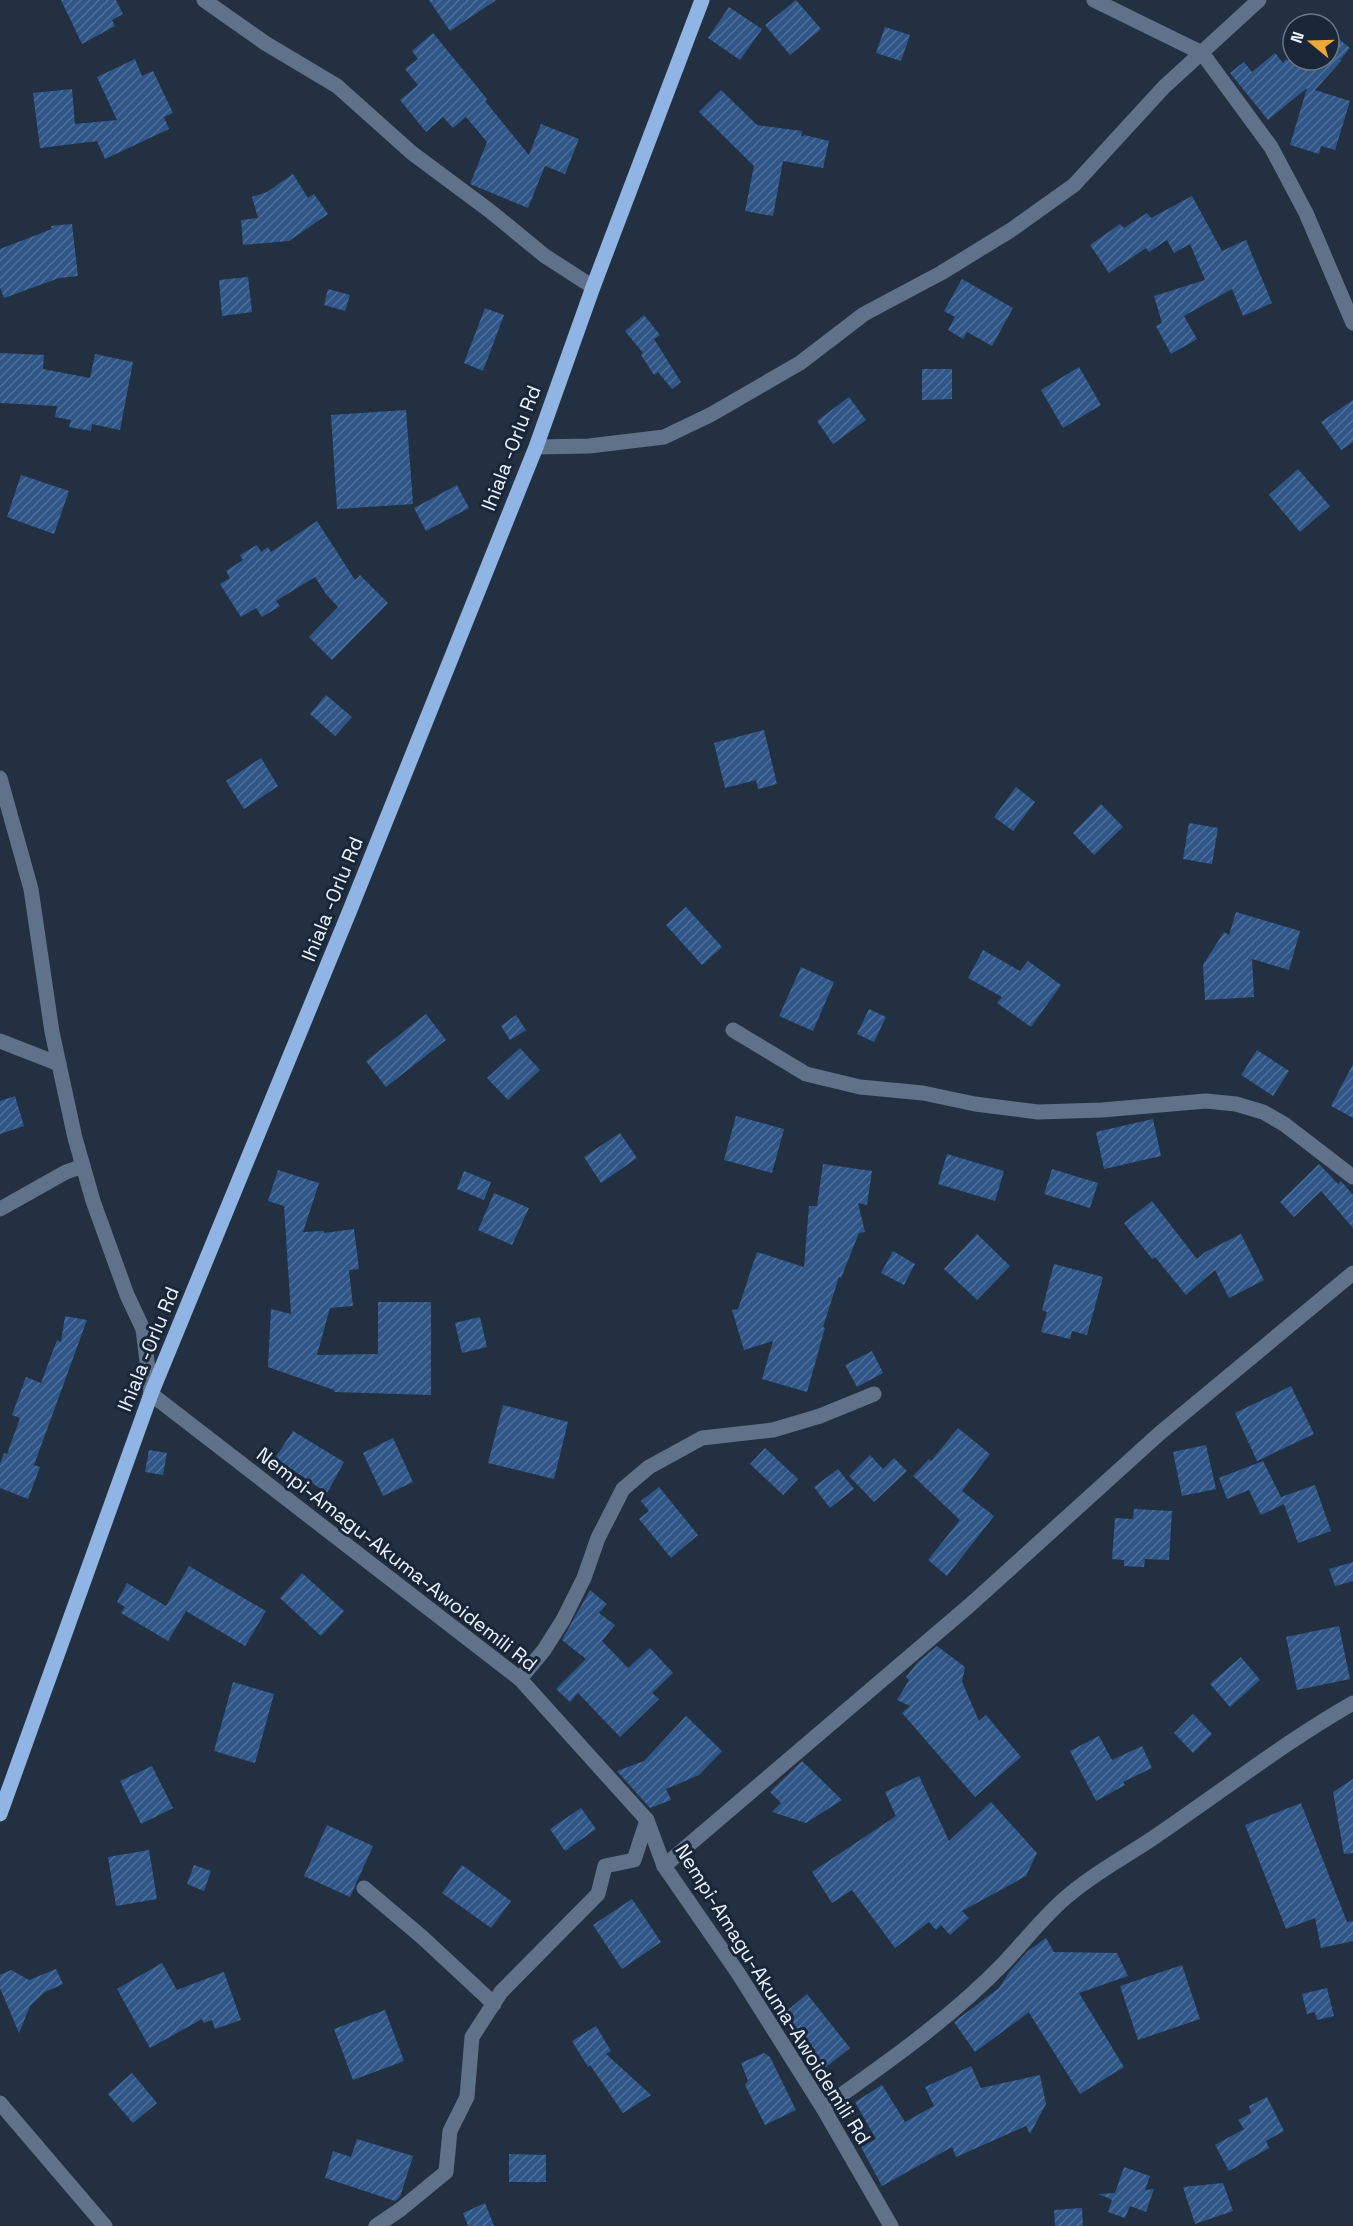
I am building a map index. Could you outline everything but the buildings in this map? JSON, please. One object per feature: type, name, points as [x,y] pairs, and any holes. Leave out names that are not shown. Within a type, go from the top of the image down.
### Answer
[{"type":"main road","name":"Ihiala -Orlu Rd","points":[[0,1814],[152,1394],[536,447],[593,287],[702,0]]},
{"type":"street","points":[[204,0],[265,43],[337,86],[412,153],[545,256],[593,287]]},
{"type":"street","points":[[1094,0],[1202,53],[1271,147],[1306,213],[1353,323]]},
{"type":"street","points":[[536,447],[599,446],[664,437],[710,415],[800,363],[864,314],[941,273],[1001,236],[1074,184],[1164,87],[1259,0]]},
{"type":"street","points":[[0,778],[31,889],[52,1032],[75,1138],[127,1295],[143,1329],[152,1394]]},
{"type":"street","points":[[734,1030],[806,1074],[860,1087],[923,1093],[975,1104],[1038,1112],[1113,1110],[1206,1101],[1236,1104],[1263,1112],[1284,1124],[1353,1177]]},
{"type":"street","points":[[0,1041],[59,1064]]},
{"type":"street","points":[[0,1209],[66,1172],[83,1166]]},
{"type":"street","points":[[664,1866],[970,1605],[1160,1433],[1353,1273]]},
{"type":"street","name":"Nempi-Amagu-Akuma-Awoidemili Rd","points":[[152,1394],[520,1679],[647,1820],[664,1866],[738,1972],[823,2108],[891,2226]]},
{"type":"street","points":[[520,1679],[544,1650],[563,1620],[584,1578],[598,1538],[623,1489],[649,1467],[702,1438],[773,1430],[820,1416],[874,1394]]},
{"type":"street","points":[[823,2108],[930,2031],[1004,1963],[1038,1924],[1069,1894],[1104,1868],[1152,1839],[1259,1762],[1353,1703]]},
{"type":"street","points":[[376,2226],[401,2209],[446,2172],[450,2131],[467,2097],[472,2037],[501,1992],[598,1894],[604,1866],[634,1860],[647,1820]]},
{"type":"street","points":[[364,1888],[422,1937],[494,2004]]},
{"type":"street","points":[[0,2103],[105,2226]]}]
